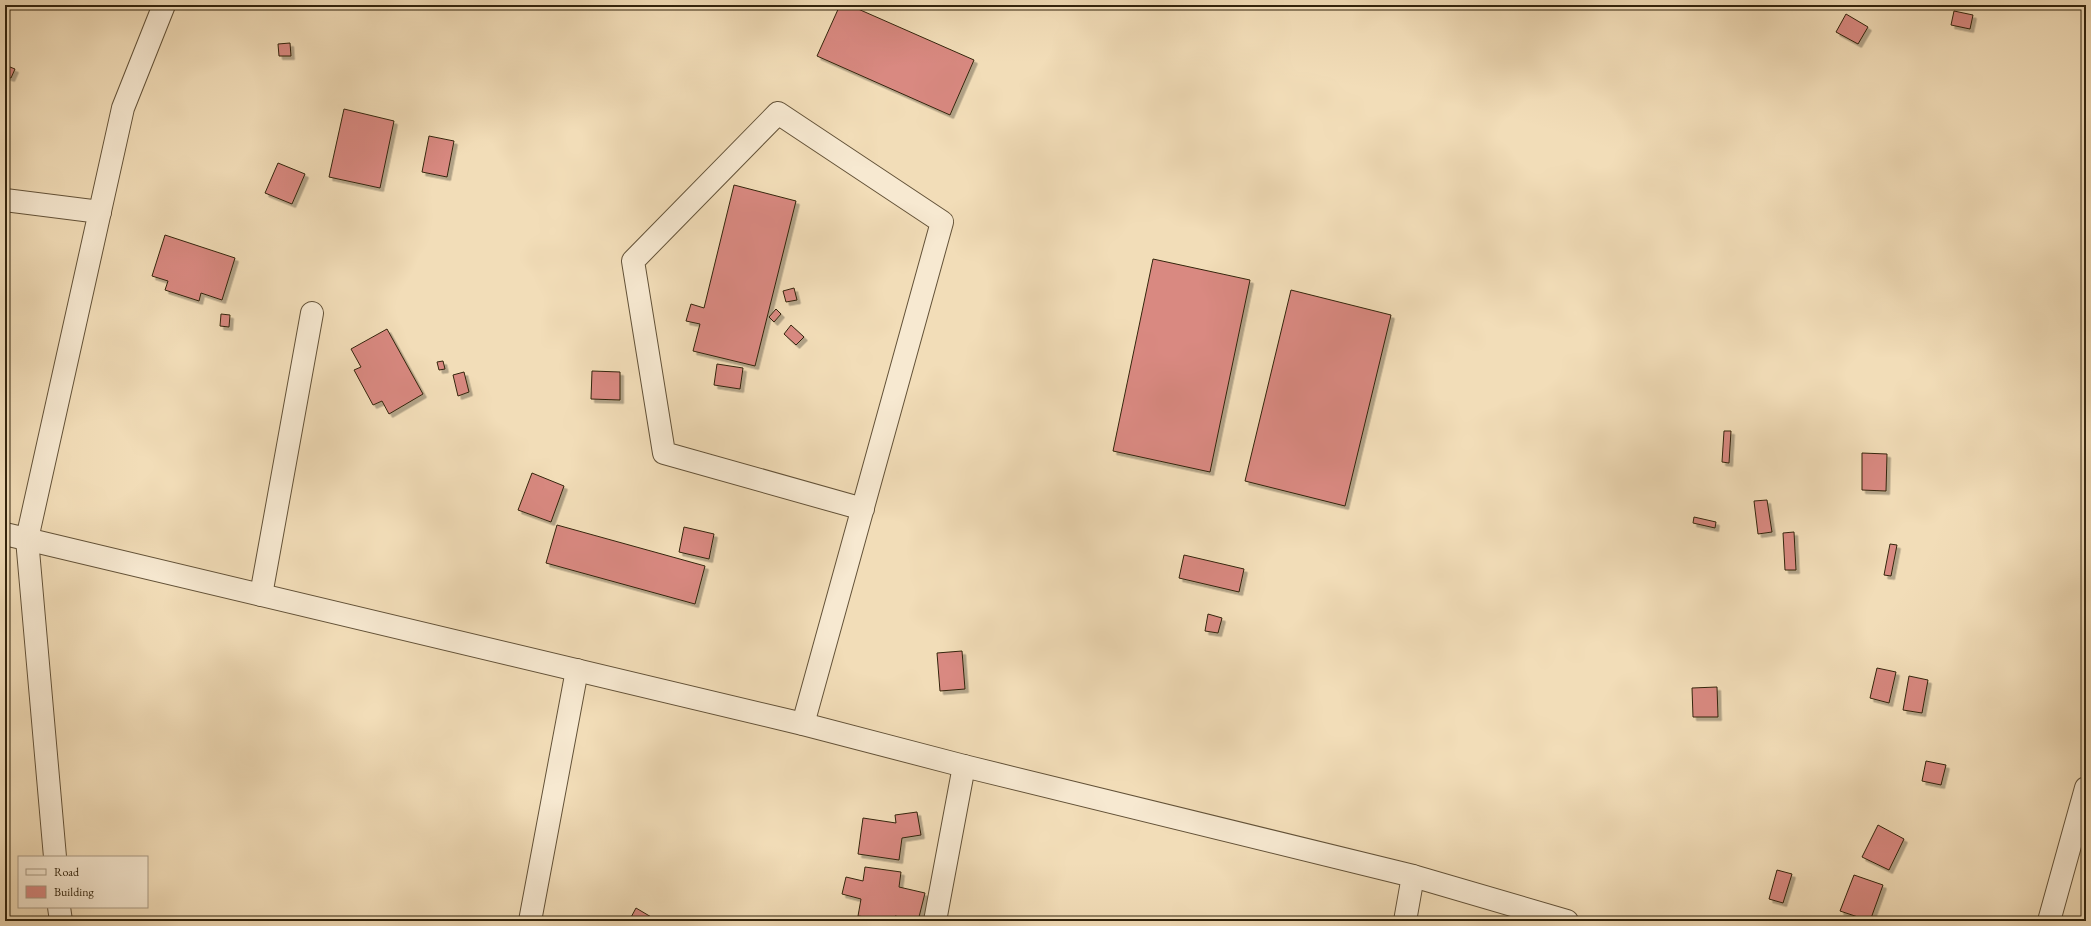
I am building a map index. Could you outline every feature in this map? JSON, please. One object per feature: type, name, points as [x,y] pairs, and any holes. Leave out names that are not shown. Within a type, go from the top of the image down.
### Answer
[{"type":"street","points":[[55,856],[27,539],[123,108],[164,5]]},
{"type":"street","points":[[803,724],[863,509],[942,222],[778,113],[633,261],[664,453],[863,509]]},
{"type":"street","points":[[5,200],[100,212]]},
{"type":"street","points":[[261,595],[312,313]]},
{"type":"street","points":[[5,534],[803,724],[964,766],[1413,876],[1567,921]]},
{"type":"street","points":[[530,921],[577,670]]},
{"type":"street","points":[[935,921],[964,766]]},
{"type":"street","points":[[2049,921],[2086,788]]},
{"type":"street","points":[[1405,921],[1413,876]]},
{"type":"street","points":[[59,908],[60,921]]},
{"type":"building","points":[[840,5],[849,5],[974,60],[950,115],[817,56]]},
{"type":"building","points":[[1954,11],[1973,15],[1970,29],[1951,25]]},
{"type":"building","points":[[1846,14],[1868,27],[1858,44],[1836,32]]},
{"type":"building","points":[[290,43],[291,56],[279,56],[278,44]]},
{"type":"building","points":[[5,65],[15,69],[11,78],[5,76]]},
{"type":"building","points":[[344,109],[394,121],[380,188],[329,177]]},
{"type":"building","points":[[429,136],[454,141],[447,177],[422,172]]},
{"type":"building","points":[[278,163],[305,174],[292,204],[265,193]]},
{"type":"building","points":[[734,185],[796,201],[755,366],[693,351],[700,324],[686,321],[691,304],[704,308]]},
{"type":"building","points":[[165,235],[235,258],[222,300],[201,293],[199,301],[165,290],[168,281],[152,276]]},
{"type":"building","points":[[1153,259],[1250,280],[1210,472],[1113,451]]},
{"type":"building","points":[[794,288],[797,300],[786,302],[783,291]]},
{"type":"building","points":[[1291,290],[1391,315],[1345,506],[1245,481]]},
{"type":"building","points":[[776,309],[781,314],[774,322],[769,317]]},
{"type":"building","points":[[221,314],[230,315],[229,327],[220,326]]},
{"type":"building","points":[[791,325],[804,337],[796,345],[784,334]]},
{"type":"building","points":[[387,329],[423,394],[389,414],[382,401],[373,405],[354,370],[361,367],[351,349]]},
{"type":"building","points":[[443,361],[445,369],[439,370],[437,362]]},
{"type":"building","points":[[717,364],[743,368],[740,389],[714,385]]},
{"type":"building","points":[[592,371],[620,372],[620,400],[591,399]]},
{"type":"building","points":[[464,372],[469,392],[458,396],[453,375]]},
{"type":"building","points":[[1724,431],[1731,431],[1729,463],[1722,462]]},
{"type":"building","points":[[1862,453],[1887,454],[1886,491],[1862,490]]},
{"type":"building","points":[[532,473],[564,486],[551,522],[518,510]]},
{"type":"building","points":[[1767,500],[1772,532],[1758,534],[1754,501]]},
{"type":"building","points":[[1694,517],[1716,522],[1715,528],[1693,523]]},
{"type":"building","points":[[557,525],[705,566],[695,604],[546,563]]},
{"type":"building","points":[[684,527],[714,534],[709,559],[679,552]]},
{"type":"building","points":[[1794,532],[1796,570],[1785,570],[1783,533]]},
{"type":"building","points":[[1890,544],[1897,545],[1891,576],[1884,575]]},
{"type":"building","points":[[1184,555],[1244,569],[1239,592],[1179,578]]},
{"type":"building","points":[[1208,614],[1222,618],[1218,633],[1205,631]]},
{"type":"building","points":[[962,651],[965,689],[940,691],[937,653]]},
{"type":"building","points":[[1877,668],[1896,672],[1889,703],[1870,698]]},
{"type":"building","points":[[1909,676],[1928,680],[1922,713],[1903,710]]},
{"type":"building","points":[[1717,687],[1718,717],[1693,717],[1692,688]]},
{"type":"building","points":[[1926,761],[1946,765],[1941,785],[1922,781]]},
{"type":"building","points":[[917,812],[921,835],[902,838],[899,860],[858,854],[863,818],[896,823],[895,815]]},
{"type":"building","points":[[1878,825],[1904,839],[1889,870],[1862,857]]},
{"type":"building","points":[[865,867],[901,872],[899,887],[925,893],[918,921],[895,916],[894,921],[858,916],[861,899],[842,894],[846,877],[863,881]]},
{"type":"building","points":[[1777,870],[1792,874],[1783,903],[1769,899]]},
{"type":"building","points":[[1854,875],[1883,885],[1870,921],[1840,911]]},
{"type":"building","points":[[636,908],[658,921],[629,921]]}]
